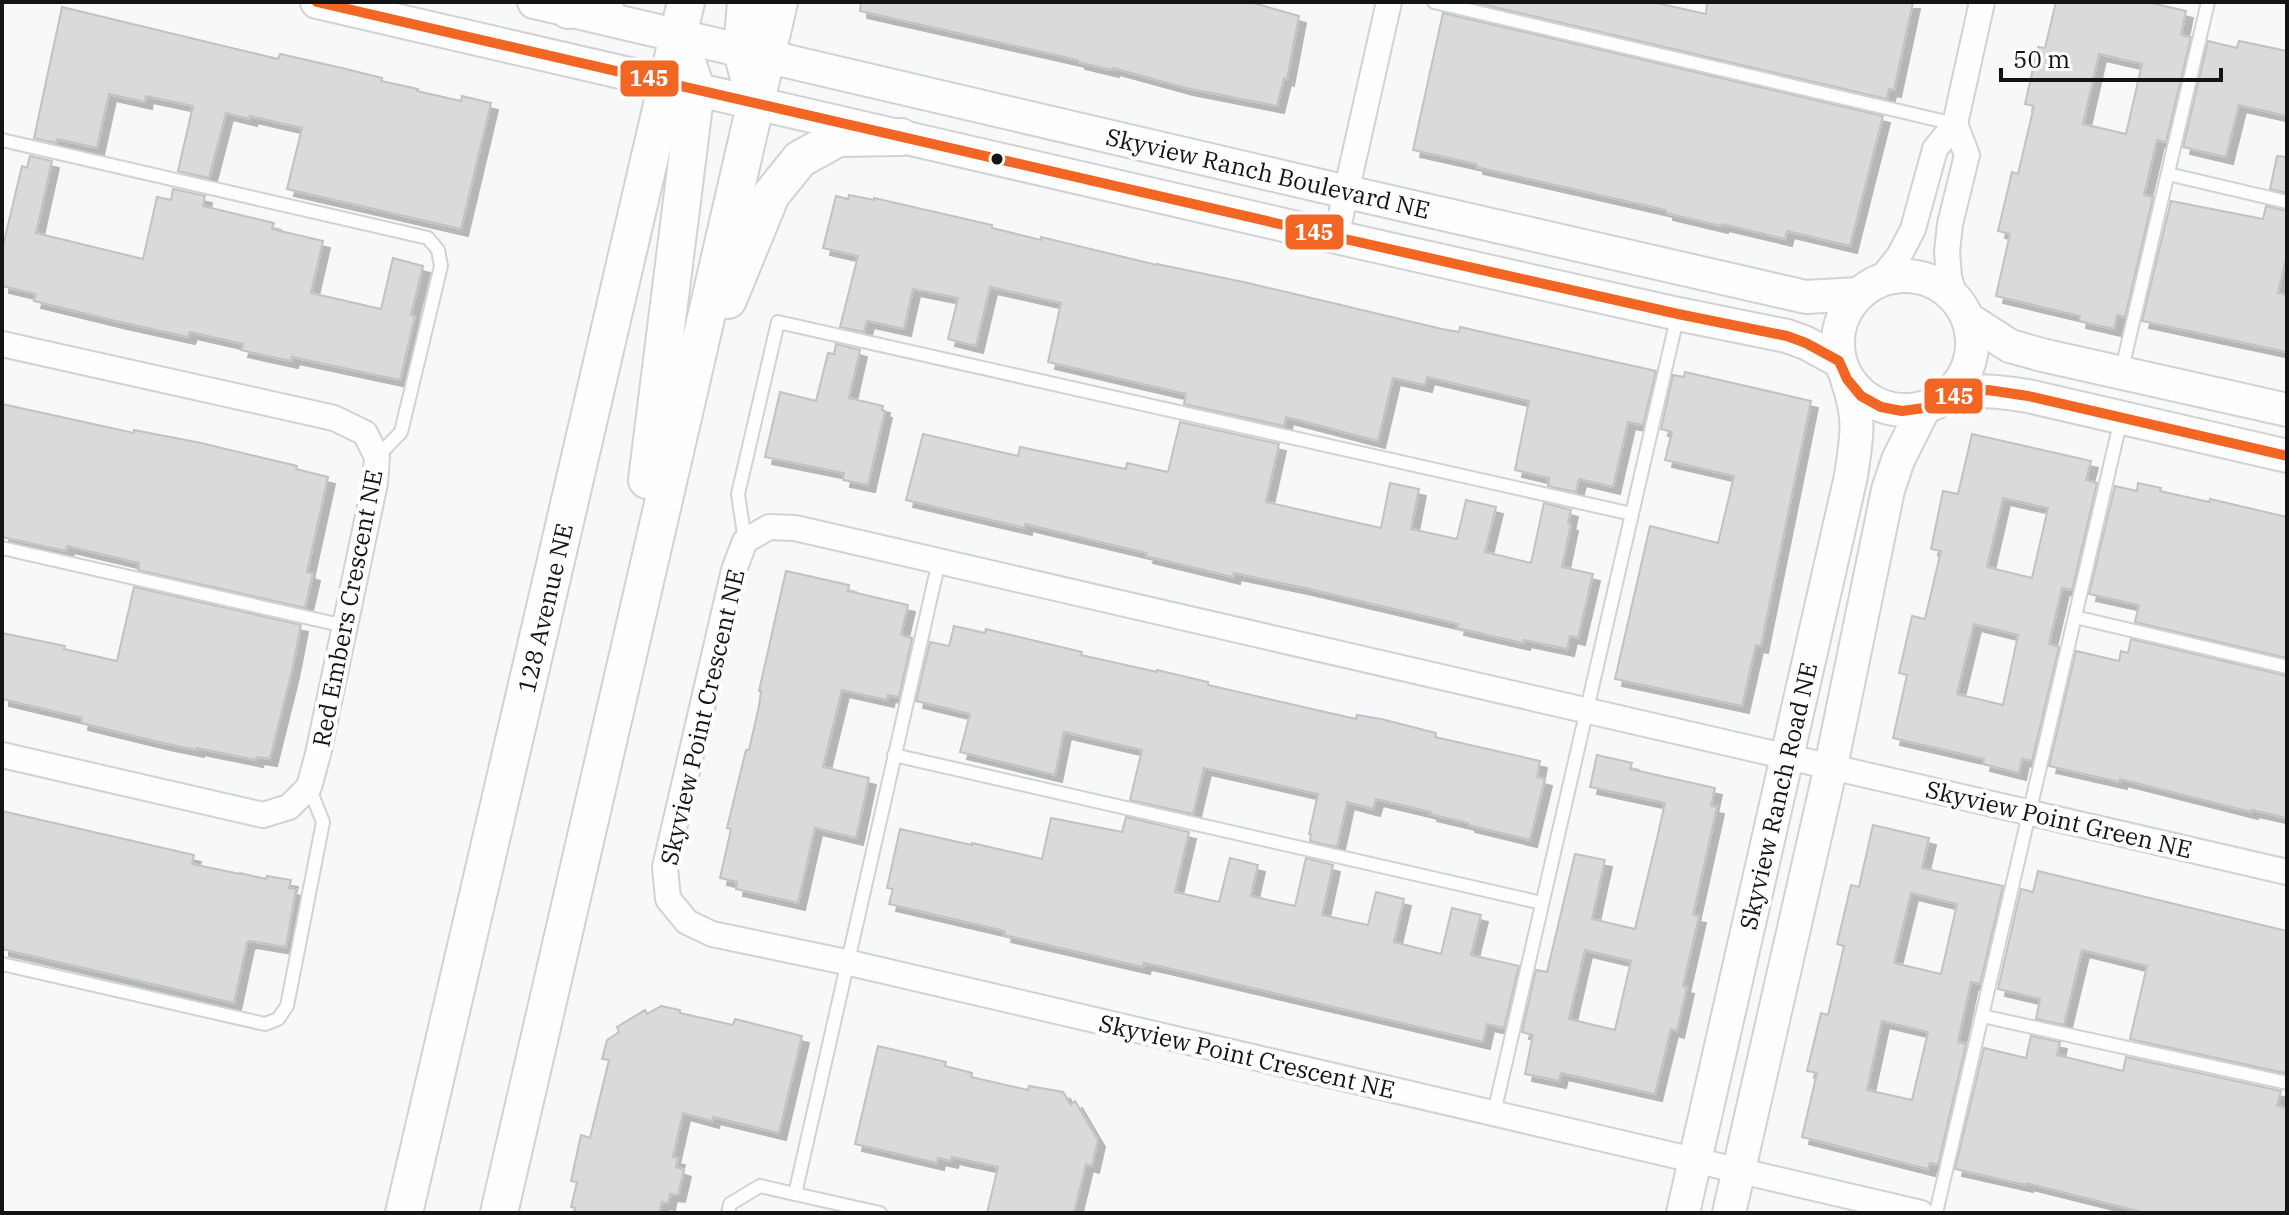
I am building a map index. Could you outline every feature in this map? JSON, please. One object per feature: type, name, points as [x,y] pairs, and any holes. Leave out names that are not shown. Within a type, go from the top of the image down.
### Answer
[{"type":"main road","points":[[551,6],[605,2]]},
{"type":"main road","points":[[499,1213],[756,103],[754,54],[746,2]]},
{"type":"main road","points":[[754,54],[779,2]]},
{"type":"main road","name":"128 Avenue NE","points":[[404,1213],[682,86],[682,19]]},
{"type":"main road","points":[[628,654],[682,86]]},
{"type":"main road","points":[[688,393],[771,195],[800,159],[838,138],[901,137]]},
{"type":"street","name":"Skyview Ranch Boulevard NE","points":[[317,2],[1336,237],[1787,336],[1806,343],[1843,370]]},
{"type":"street","points":[[1336,237],[1389,2]]},
{"type":"street","points":[[1982,2],[1955,124],[1935,149],[1913,229],[1899,256],[1849,305],[1840,322],[1837,341],[1843,370],[1861,396],[1881,407],[1902,411],[1963,393],[1988,390],[2028,396],[2287,456]]},
{"type":"street","name":"Skyview Ranch Boulevard NE","points":[[551,6],[682,19],[754,54],[1806,297],[1869,287]]},
{"type":"street","points":[[1934,403],[1960,383],[1970,363],[1973,341],[1949,277],[1947,252],[1950,224],[1967,155],[1955,124]]},
{"type":"street","points":[[1869,287],[1900,276],[1921,278],[1941,286],[1962,309],[2010,346],[2287,410]]},
{"type":"street","name":"Red Embers Crescent NE","points":[[2,344],[334,418],[365,433],[377,457],[375,483],[309,787]]},
{"type":"street","name":"Skyview Ranch Road NE","points":[[1683,1213],[1857,443],[1857,407],[1843,370]]},
{"type":"street","name":"Skyview Ranch Road NE","points":[[1729,1213],[1831,766],[1888,490],[1898,460],[1934,403]]},
{"type":"street","name":"Skyview Point Crescent NE","points":[[1831,766],[795,528],[769,527],[745,541],[734,570],[665,867],[668,899],[687,922],[712,934],[846,962],[1921,1213]]},
{"type":"street","points":[[2,755],[263,815],[289,807],[309,787]]},
{"type":"street","name":"Skyview Point Green NE","points":[[1831,766],[2287,872]]},
{"type":"lane","points":[[1434,2],[1955,124]]},
{"type":"lane","points":[[2121,373],[2208,2]]},
{"type":"lane","points":[[2,140],[428,238],[438,250],[441,266],[401,432],[377,457]]},
{"type":"lane","points":[[2168,174],[2287,202]]},
{"type":"lane","points":[[1494,1113],[1678,314]]},
{"type":"lane","points":[[745,541],[738,494],[778,322],[1632,514]]},
{"type":"lane","points":[[1936,1213],[2121,419]]},
{"type":"lane","points":[[2,548],[345,626]]},
{"type":"lane","points":[[795,1194],[939,561]]},
{"type":"lane","points":[[2075,617],[2287,667]]},
{"type":"lane","points":[[894,755],[1542,903]]},
{"type":"lane","points":[[2,964],[265,1024],[278,1019],[287,1006],[323,822],[309,787]]},
{"type":"lane","points":[[1982,1016],[2287,1083]]},
{"type":"lane","points":[[728,1213],[730,1204],[760,1186],[880,1213]]},
{"type":"building","points":[[861,2],[1250,2],[1299,16],[1287,79],[1284,78],[1277,106],[1186,88],[1113,68],[860,11]]},
{"type":"building","points":[[1473,2],[1652,2],[1706,14],[1707,2],[1913,2],[1894,90],[1889,89],[1887,99]]},
{"type":"building","points":[[2056,2],[2147,2],[2186,11],[2181,35],[2191,37],[2166,142],[2157,140],[2144,195],[2153,197],[2125,317],[2117,315],[2114,329],[2079,321],[2080,316],[1996,296],[2010,234],[1998,231],[2012,172],[2018,174],[2034,106],[2025,104],[2038,47],[2045,48]],"holes":[[[2099,54],[2142,64],[2126,134],[2083,124]]]},
{"type":"building","points":[[62,7],[278,59],[280,54],[346,69],[461,101],[462,96],[491,103],[461,229],[287,189],[302,128],[250,116],[250,119],[226,113],[209,178],[178,171],[193,106],[146,96],[145,102],[109,94],[97,148],[57,139],[56,143],[34,138]]},
{"type":"building","points":[[1443,13],[1883,116],[1850,246],[1787,231],[1785,239],[1721,226],[1413,150]]},
{"type":"building","points":[[2208,41],[2237,48],[2239,41],[2287,51],[2287,116],[2239,105],[2226,157],[2183,147]]},
{"type":"building","points":[[30,156],[52,161],[36,233],[143,259],[157,197],[171,200],[173,189],[205,196],[203,206],[274,223],[272,229],[323,241],[311,293],[381,309],[393,258],[423,266],[400,380],[292,357],[291,361],[241,350],[243,344],[190,332],[188,337],[120,322],[34,301],[36,294],[2,286],[2,250],[22,166],[27,168]]},
{"type":"building","points":[[2277,156],[2287,157],[2287,193],[2270,189]]},
{"type":"building","points":[[849,195],[874,198],[992,225],[992,228],[1041,240],[1041,237],[1442,329],[1459,332],[1460,327],[1656,371],[1643,425],[1628,422],[1613,487],[1579,479],[1576,492],[1548,486],[1549,478],[1515,470],[1529,401],[1427,377],[1425,385],[1393,378],[1378,441],[1286,417],[1284,426],[1184,404],[1186,394],[1048,362],[1061,303],[990,287],[976,346],[948,339],[958,298],[913,289],[904,329],[867,321],[864,332],[840,327],[858,256],[823,248],[836,196],[848,199]]},
{"type":"building","points":[[2171,201],[2263,219],[2266,206],[2287,211],[2287,254],[2278,293],[2287,295],[2287,352],[2142,321]]},
{"type":"building","points":[[836,344],[860,350],[849,398],[883,406],[882,410],[885,411],[868,485],[843,480],[844,473],[765,457],[780,392],[816,401],[828,353],[834,354]]},
{"type":"building","points":[[1685,372],[1811,401],[1761,646],[1756,645],[1742,706],[1615,679],[1650,526],[1718,543],[1734,476],[1665,460],[1672,432],[1661,429],[1673,375],[1684,377]]},
{"type":"building","points":[[2,404],[134,433],[134,430],[201,443],[297,466],[296,469],[328,477],[307,572],[313,574],[305,608],[138,570],[139,563],[67,546],[66,551],[2,537]]},
{"type":"building","points":[[1180,422],[1279,444],[1266,502],[1381,528],[1390,483],[1419,489],[1411,529],[1457,539],[1466,500],[1496,507],[1485,552],[1531,563],[1544,503],[1571,510],[1562,567],[1593,574],[1578,638],[1570,636],[1567,649],[1524,640],[1523,643],[1457,628],[1458,624],[1305,588],[1234,573],[1233,577],[1025,524],[1025,528],[906,500],[923,434],[1018,456],[1020,447],[1126,469],[1127,463],[1168,472]]},
{"type":"building","points":[[1972,434],[2091,461],[2086,480],[2097,483],[2072,590],[2062,588],[2049,644],[2059,647],[2032,761],[2022,759],[2019,773],[1983,764],[1984,759],[1893,738],[1907,675],[1899,673],[1912,616],[1925,619],[1941,551],[1931,549],[1943,491],[1958,494]],"holes":[[[2003,498],[2048,508],[2032,578],[1987,567]],[[1974,624],[2018,635],[2003,705],[1957,694]]]},
{"type":"building","points":[[2138,483],[2161,488],[2160,491],[2287,517],[2287,658],[2135,622],[2139,605],[2089,594],[2115,486],[2137,491]]},
{"type":"building","points":[[786,571],[849,585],[848,591],[908,605],[901,635],[912,638],[899,697],[888,695],[887,700],[842,690],[823,767],[869,778],[856,838],[815,828],[798,903],[736,889],[737,882],[720,878],[731,829],[727,828],[746,750],[749,750]]},
{"type":"building","points":[[134,587],[301,625],[270,759],[257,757],[256,760],[163,743],[81,723],[82,718],[2,699],[2,633],[117,661]]},
{"type":"building","points":[[954,626],[985,633],[986,629],[1082,652],[1081,655],[1157,670],[1356,719],[1357,715],[1381,719],[1436,733],[1435,737],[1540,761],[1537,777],[1545,779],[1530,840],[1376,799],[1373,809],[1347,802],[1337,847],[1310,841],[1318,794],[1204,768],[1193,814],[1130,800],[1142,750],[1064,732],[1055,775],[960,752],[970,714],[916,701],[930,642],[949,646]]},
{"type":"building","points":[[2131,639],[2287,676],[2287,818],[2120,779],[2120,782],[2049,766],[2076,651],[2119,661],[2121,651],[2128,653]]},
{"type":"building","points":[[1597,755],[1632,763],[1630,769],[1715,788],[1711,806],[1717,807],[1693,915],[1699,916],[1683,986],[1687,987],[1677,1031],[1671,1029],[1655,1094],[1561,1073],[1559,1081],[1525,1074],[1533,1035],[1522,1032],[1536,970],[1547,972],[1575,854],[1605,860],[1592,919],[1635,929],[1658,834],[1665,803],[1590,787]],"holes":[[[1585,950],[1631,961],[1615,1030],[1569,1019]]]},
{"type":"building","points":[[2,811],[194,855],[192,864],[266,879],[267,876],[291,880],[289,888],[296,889],[286,947],[247,943],[234,1003],[2,949]]},
{"type":"building","points":[[1126,817],[1189,832],[1175,892],[1219,902],[1230,858],[1258,865],[1251,896],[1295,906],[1306,858],[1333,865],[1322,915],[1368,925],[1376,892],[1404,899],[1394,942],[1441,954],[1452,908],[1481,915],[1471,955],[1519,966],[1504,1028],[1487,1024],[1483,1042],[1159,966],[1144,963],[1143,967],[1004,935],[1005,931],[889,904],[893,889],[887,888],[900,829],[1042,859],[1051,818],[1122,832]]},
{"type":"building","points":[[1873,825],[1929,838],[1922,868],[2003,886],[1980,984],[1971,982],[1958,1042],[1966,1044],[1938,1165],[1930,1163],[1928,1169],[1802,1137],[1817,1073],[1807,1071],[1821,1013],[1828,1015],[1844,946],[1837,944],[1851,885],[1859,887]],"holes":[[[1911,893],[1957,904],[1941,974],[1894,963]],[[1882,1021],[1928,1032],[1912,1100],[1867,1090]]]},
{"type":"building","points":[[2038,871],[2287,931],[2285,1073],[2130,1039],[2147,966],[2082,950],[2064,1025],[2036,1019],[2040,999],[1998,989],[2021,889],[2033,892]]},
{"type":"building","points":[[661,1006],[733,1025],[735,1019],[802,1036],[779,1133],[683,1113],[673,1157],[678,1158],[676,1167],[684,1170],[678,1195],[670,1194],[668,1203],[662,1202],[659,1213],[574,1213],[575,1208],[571,1207],[577,1182],[571,1181],[581,1135],[590,1138],[609,1060],[602,1059],[607,1040],[619,1032],[617,1027],[645,1010],[647,1014]]},
{"type":"building","points":[[2031,1036],[2060,1042],[2057,1055],[2123,1071],[2126,1057],[2281,1091],[2277,1106],[2287,1108],[2285,1213],[2146,1213],[1955,1169],[1984,1048],[2026,1058]]},
{"type":"building","points":[[878,1046],[946,1062],[945,1066],[972,1073],[971,1077],[1028,1090],[1029,1086],[1063,1092],[1071,1105],[1075,1101],[1098,1140],[1092,1166],[1086,1164],[1074,1213],[987,1213],[998,1167],[952,1157],[951,1161],[938,1158],[937,1163],[855,1144]]},
{"type":"transit line","name":"145","points":[[317,2],[1336,237],[1787,336],[1839,361],[1847,379],[1861,396],[1881,407],[1902,411],[1924,408],[1944,398],[1988,390],[2028,396],[2287,456]]}]
